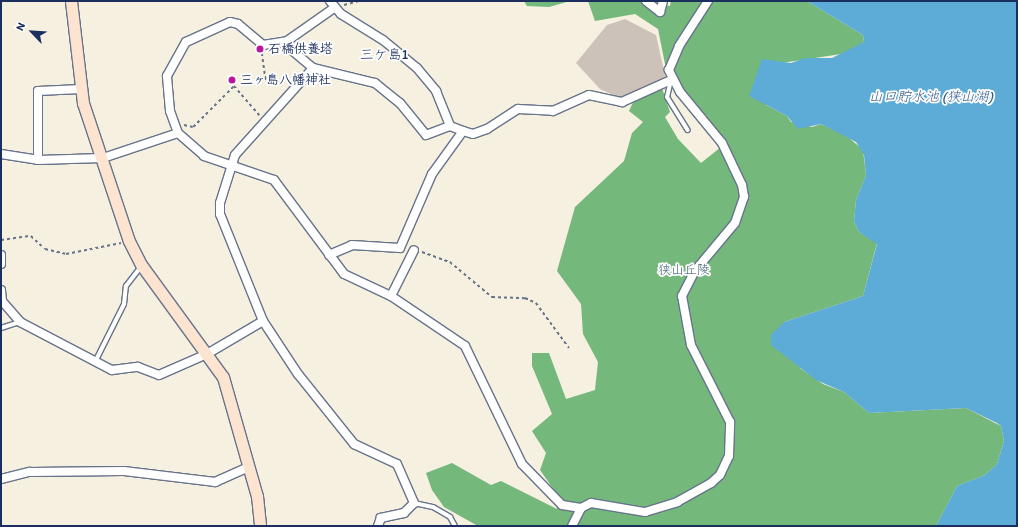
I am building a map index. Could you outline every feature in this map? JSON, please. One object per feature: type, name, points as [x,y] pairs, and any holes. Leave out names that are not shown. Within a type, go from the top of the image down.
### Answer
[{"type":"street","points":[[71,1],[81,89],[129,241],[142,266],[207,354],[228,388],[247,468],[257,496],[260,526]]},
{"type":"street","points":[[646,1],[660,12],[663,1]]},
{"type":"street","points":[[450,126],[436,91],[417,68],[383,40],[332,4],[282,42],[263,45],[238,24],[230,22],[186,42],[167,76],[170,111],[178,133],[197,152],[229,166],[279,184],[344,274],[391,296],[465,346],[522,464],[562,505],[581,508],[591,503],[645,512],[660,510],[711,484],[726,465],[731,447],[730,422],[691,345],[682,296],[694,272],[735,223],[744,197],[742,185],[718,136],[671,80],[672,58],[708,1]]},
{"type":"street","points":[[282,42],[313,68],[375,83],[400,103],[426,134],[450,126],[463,132],[473,134],[487,129],[518,109],[553,111],[589,95],[622,102],[671,80]]},
{"type":"street","points":[[313,68],[264,120],[229,166],[220,214],[263,321],[298,374],[354,444],[397,464],[414,503],[404,513],[381,518],[378,526]]},
{"type":"street","points":[[38,160],[38,92],[81,89]]},
{"type":"street","points":[[329,255],[352,245],[400,248],[432,174],[463,132]]},
{"type":"street","points":[[1,154],[38,160],[103,158],[178,133]]},
{"type":"street","points":[[391,296],[414,250]]},
{"type":"street","points":[[1,255],[1,264]]},
{"type":"street","points":[[1,290],[2,301],[20,322],[95,363],[112,370],[138,367],[159,375],[207,354],[263,321]]},
{"type":"street","points":[[1,479],[30,472],[124,471],[215,482],[247,468]]},
{"type":"street","points":[[572,526],[581,508]]},
{"type":"lane","points":[[671,80],[667,97],[688,130]]},
{"type":"lane","points":[[95,363],[124,304],[126,286],[142,266]]},
{"type":"lane","points":[[1,328],[20,322]]},
{"type":"lane","points":[[414,503],[433,507],[450,517],[455,526]]},
{"type":"path","points":[[332,4],[359,1]]},
{"type":"path","points":[[263,45],[261,58],[266,83]]},
{"type":"path","points":[[178,133],[186,123],[193,127],[234,86],[264,120]]},
{"type":"path","points":[[1,240],[31,236],[45,249],[66,254],[129,241]]},
{"type":"path","points":[[414,250],[450,262],[492,297],[525,298],[536,303],[568,348]]},
{"type":"shaded area","points":[[625,19],[656,35],[666,80],[620,98],[600,89],[576,63],[607,25]]},
{"type":"green space","points":[[524,1],[570,1],[549,7],[527,6]]},
{"type":"green space","name":"狭山丘陵","points":[[588,1],[645,1],[670,6],[671,1],[807,1],[863,35],[864,42],[848,53],[781,63],[766,105],[787,116],[791,122],[812,127],[821,124],[848,137],[863,150],[866,175],[856,200],[854,221],[859,232],[877,243],[863,296],[784,322],[800,368],[823,384],[844,392],[869,413],[966,408],[1001,426],[1004,441],[997,464],[985,475],[957,486],[936,526],[478,526],[444,507],[432,490],[426,473],[452,463],[491,485],[501,481],[557,509],[554,490],[540,470],[546,453],[532,431],[552,414],[532,366],[532,353],[549,353],[566,399],[595,390],[598,362],[583,334],[581,304],[557,271],[575,207],[624,161],[632,133],[643,122],[629,111],[635,98],[662,88],[670,112],[665,117],[678,139],[701,163],[721,147],[667,74],[658,29],[635,14],[595,21]]},
{"type":"water","name":"山口貯水池 (狭山湖)","points":[[807,1],[1017,1],[1017,526],[936,526],[957,486],[985,475],[997,464],[1004,441],[1001,426],[997,423],[966,408],[869,413],[844,392],[816,380],[771,345],[771,335],[784,322],[863,296],[877,244],[859,232],[854,221],[856,200],[866,175],[864,155],[856,142],[821,124],[798,129],[787,116],[749,96],[762,59],[791,63],[805,58],[832,58],[864,42],[863,35]]},
{"type":"place","name":"石橋供養塔","points":[[260,49]]},
{"type":"place","name":"三ヶ島八幡神社","points":[[232,80]]},
{"type":"district","name":"三ケ島1","points":[[384,55]]}]
